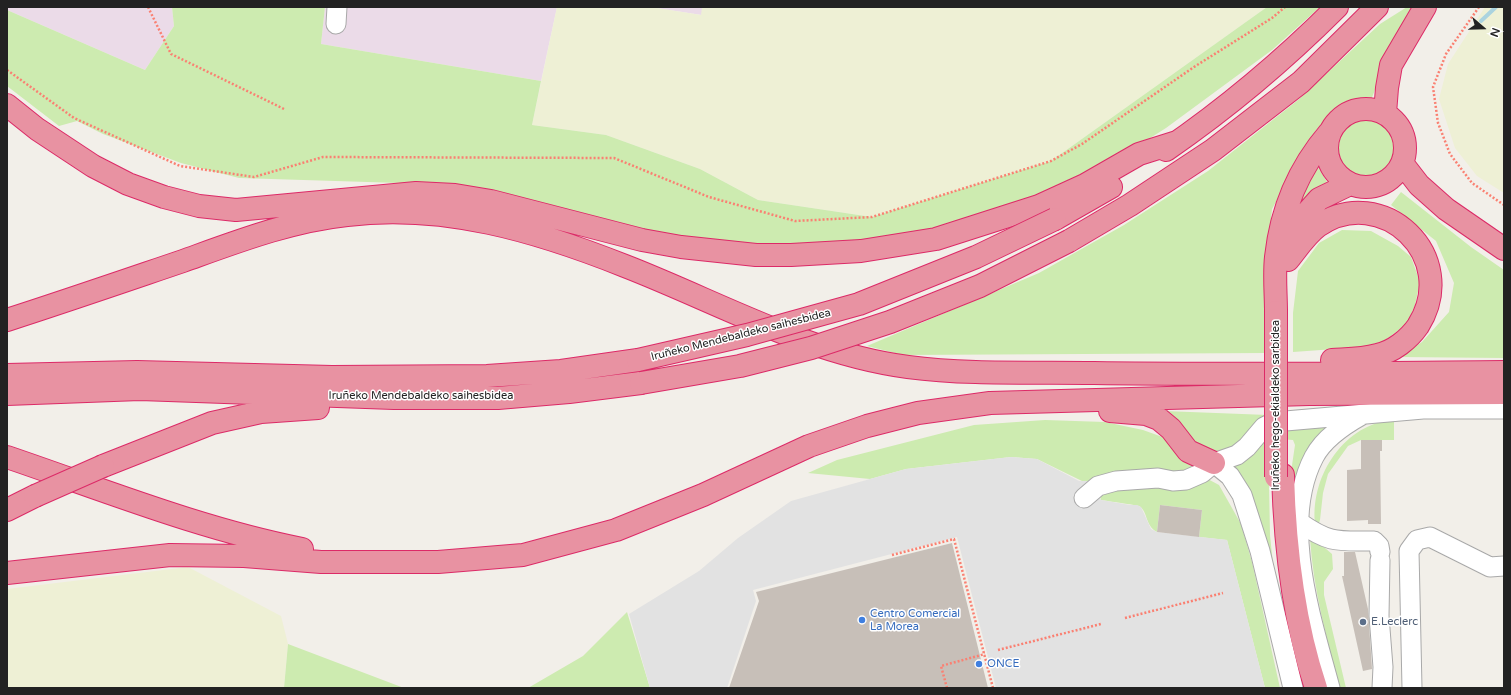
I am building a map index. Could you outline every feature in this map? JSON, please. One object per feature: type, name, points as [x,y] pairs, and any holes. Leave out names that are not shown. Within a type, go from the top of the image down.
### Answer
[{"type":"highway","name":"Iruñeko Mendebaldeko saihesbidea","points":[[7,374],[137,372],[332,377],[487,376],[561,371],[638,360],[747,335],[859,304],[976,257],[1054,219],[1117,184],[1177,142],[1297,47],[1337,7]]},
{"type":"highway","name":"Iruñeko Mendebaldeko saihesbidea","points":[[7,394],[140,389],[394,398],[498,398],[569,392],[641,383],[740,366],[819,345],[890,322],[980,286],[1069,241],[1130,205],[1213,150],[1301,82],[1377,7]]},
{"type":"highway","points":[[1385,113],[1391,65],[1424,7]]},
{"type":"highway","points":[[7,105],[47,136],[93,166],[128,184],[164,197],[199,206],[236,210],[416,193],[455,195],[490,202],[606,232],[681,247],[756,255],[861,251],[936,239],[1039,206],[1065,194],[1139,154],[1177,142]]},
{"type":"highway","points":[[1359,109],[1373,109],[1385,113],[1394,120],[1401,130],[1405,146],[1402,163],[1396,173],[1386,182],[1374,186],[1362,187],[1350,184],[1341,179],[1329,163],[1326,153],[1329,133],[1336,121],[1347,113],[1359,109]]},
{"type":"highway","name":"Iruñeko hego-ekialdeko sarbidea","points":[[1307,688],[1281,573],[1278,531],[1280,476],[1279,312],[1276,258],[1288,201],[1300,173],[1317,147],[1329,133]]},
{"type":"highway","points":[[1402,163],[1418,185],[1446,208],[1504,249]]},
{"type":"highway","name":"Iruñeko hego-ekialdeko sarbidea","points":[[1279,312],[1291,243],[1303,217],[1319,199],[1350,184]]},
{"type":"highway","points":[[377,197],[444,202],[493,211],[529,221],[592,242],[666,272],[704,299]]},
{"type":"highway","points":[[1139,373],[1311,362],[1378,355],[1400,345],[1413,333],[1424,315],[1429,302],[1432,284],[1429,265],[1423,251],[1404,230],[1393,222],[1376,216],[1351,213],[1334,217],[1317,227],[1288,260]]},
{"type":"highway","points":[[7,320],[255,235],[301,223],[355,214],[441,214],[492,223],[527,232],[598,256],[704,299],[743,317],[807,342],[874,361],[907,367],[945,371],[1139,373],[1504,372]]},
{"type":"highway","points":[[7,573],[170,555],[244,556],[321,562],[438,562],[523,555],[616,530],[703,495],[809,446],[868,426],[918,413],[948,408],[990,403],[1070,399],[1309,394],[1504,393]]},
{"type":"highway","points":[[7,510],[34,496],[103,466],[212,423],[261,412],[364,404],[394,398]]},
{"type":"highway","points":[[948,408],[969,414],[1056,410],[1122,411],[1146,414],[1159,419],[1171,429],[1188,451],[1214,463]]},
{"type":"highway","points":[[7,457],[161,511],[271,543],[368,561]]},
{"type":"highway","name":"Iruñeko hego-ekialdeko sarbidea","points":[[1280,476],[1292,592],[1316,688]]},
{"type":"street","points":[[1084,498],[1098,486],[1116,480],[1158,478],[1173,481],[1186,480],[1202,473],[1214,463],[1237,455],[1247,447],[1264,427],[1274,422],[1423,409],[1504,409]]},
{"type":"street","points":[[1330,688],[1303,575],[1299,522],[1305,480],[1315,456],[1332,436],[1363,414]]},
{"type":"street","points":[[1214,463],[1230,476],[1242,495],[1260,551],[1293,688]]},
{"type":"street","points":[[1299,522],[1317,535],[1333,541],[1374,541],[1377,543],[1380,556],[1379,616],[1383,667],[1382,688]]},
{"type":"street","points":[[1412,688],[1409,551],[1417,540],[1430,537],[1490,566],[1504,566]]},
{"type":"path","points":[[148,7],[171,54],[284,109]]},
{"type":"path","points":[[7,70],[74,118],[180,166],[254,177],[323,157],[432,156],[519,159],[614,158],[709,197],[795,221],[872,217],[1051,161],[1082,144],[1194,66],[1272,18],[1285,7]]},
{"type":"path","points":[[1479,7],[1446,54],[1433,87],[1438,123],[1450,154],[1472,183],[1504,204]]},
{"type":"path","points":[[892,555],[954,539],[993,688]]},
{"type":"path","points":[[1125,618],[1223,593]]},
{"type":"path","points":[[998,650],[1101,624]]},
{"type":"path","points":[[947,688],[941,666],[985,654]]},
{"type":"shaded area","points":[[7,7],[172,7],[174,26],[145,70],[7,10]]},
{"type":"shaded area","points":[[325,7],[557,7],[541,81],[321,44]]},
{"type":"shaded area","points":[[650,7],[702,7],[702,15]]},
{"type":"shaded area","points":[[1011,457],[1037,459],[1079,481],[1091,481],[1101,500],[1137,505],[1141,507],[1151,529],[1157,532],[1227,540],[1265,688],[996,688],[957,537],[753,590],[756,601],[727,688],[650,688],[629,614],[699,571],[738,538],[791,501],[906,469]]},
{"type":"green space","points":[[172,7],[325,7],[321,44],[541,81],[532,125],[606,135],[700,169],[758,200],[872,217],[1051,161],[1267,7],[1320,7],[1272,50],[1166,128],[1095,173],[1001,213],[914,234],[810,246],[693,241],[432,184],[239,178],[181,163],[103,134],[77,121],[59,126],[7,86],[7,10],[145,70],[174,26]]},
{"type":"green space","points":[[557,7],[650,7],[701,15],[702,7],[1267,7],[1051,161],[872,217],[758,200],[700,169],[606,135],[532,125]]},
{"type":"green space","points":[[1407,7],[1413,7],[1371,100],[1341,107],[1316,130],[1272,209],[1265,276],[1266,353],[903,355],[867,346],[1039,273],[1124,225],[1208,171],[1298,100],[1380,24]]},
{"type":"green space","points":[[1485,7],[1504,7],[1504,193],[1477,176],[1455,148],[1439,99],[1448,64]]},
{"type":"green space","points":[[1361,117],[1385,123],[1395,137],[1394,159],[1385,171],[1371,178],[1355,177],[1340,166],[1334,148],[1342,129]]},
{"type":"green space","points":[[1315,162],[1327,182],[1311,193],[1293,219]]},
{"type":"green space","points":[[1401,192],[1471,247],[1504,270],[1504,358],[1399,357],[1422,342],[1449,312],[1454,283],[1436,241],[1391,205]]},
{"type":"green space","points":[[1342,230],[1371,231],[1398,246],[1411,257],[1420,282],[1415,305],[1407,324],[1384,341],[1363,347],[1293,352],[1293,313],[1298,271],[1319,243]]},
{"type":"green space","points":[[1164,411],[1268,415],[1227,452],[1214,452],[1201,449]]},
{"type":"green space","points":[[1045,420],[1105,422],[1143,430],[1168,439],[1199,470],[1084,482],[1037,459],[1011,457],[906,469],[870,479],[808,473],[837,460],[974,425]]},
{"type":"green space","points":[[1394,420],[1394,440],[1361,440],[1348,446],[1328,474],[1323,493],[1320,520],[1319,523],[1315,522],[1315,504],[1319,487],[1325,470],[1335,454],[1346,441],[1360,431],[1376,423]]},
{"type":"green space","points":[[1330,426],[1313,442],[1302,463],[1295,488],[1291,472],[1295,445],[1293,440],[1278,439],[1269,484],[1270,535],[1274,574],[1224,464],[1268,430]]},
{"type":"green space","points":[[1204,477],[1219,485],[1241,524],[1252,562],[1280,688],[1265,688],[1227,540],[1199,537],[1202,510],[1160,505],[1157,532],[1150,526],[1144,511],[1139,506],[1101,500],[1100,496],[1106,490]]},
{"type":"green space","points":[[1310,538],[1332,554],[1333,569],[1324,582],[1324,595],[1346,688],[1339,688],[1325,632],[1317,595]]},
{"type":"green space","points":[[188,567],[281,616],[288,644],[284,688],[7,688],[7,589]]},
{"type":"green space","points":[[627,612],[650,688],[528,688],[583,656]]},
{"type":"green space","points":[[288,644],[404,688],[284,688]]},
{"type":"building","points":[[1361,440],[1382,440],[1382,451],[1380,451],[1381,524],[1368,524],[1368,520],[1347,521],[1347,470],[1361,469]]},
{"type":"building","points":[[1160,505],[1202,510],[1199,537],[1157,532]]},
{"type":"building","name":"Centro Comercial La Morea","points":[[952,543],[988,688],[729,688],[759,601],[756,592]]},
{"type":"building","points":[[1344,552],[1355,552],[1368,609],[1372,669],[1363,671],[1342,576],[1344,576]]},
{"type":"waterway","points":[[1481,21],[1496,7]]},
{"type":"place","name":"Centro Comercial La Morea","points":[[862,620]]},
{"type":"place","name":"E.Leclerc","points":[[1363,622]]},
{"type":"place","name":"ONCE","points":[[979,664]]}]
